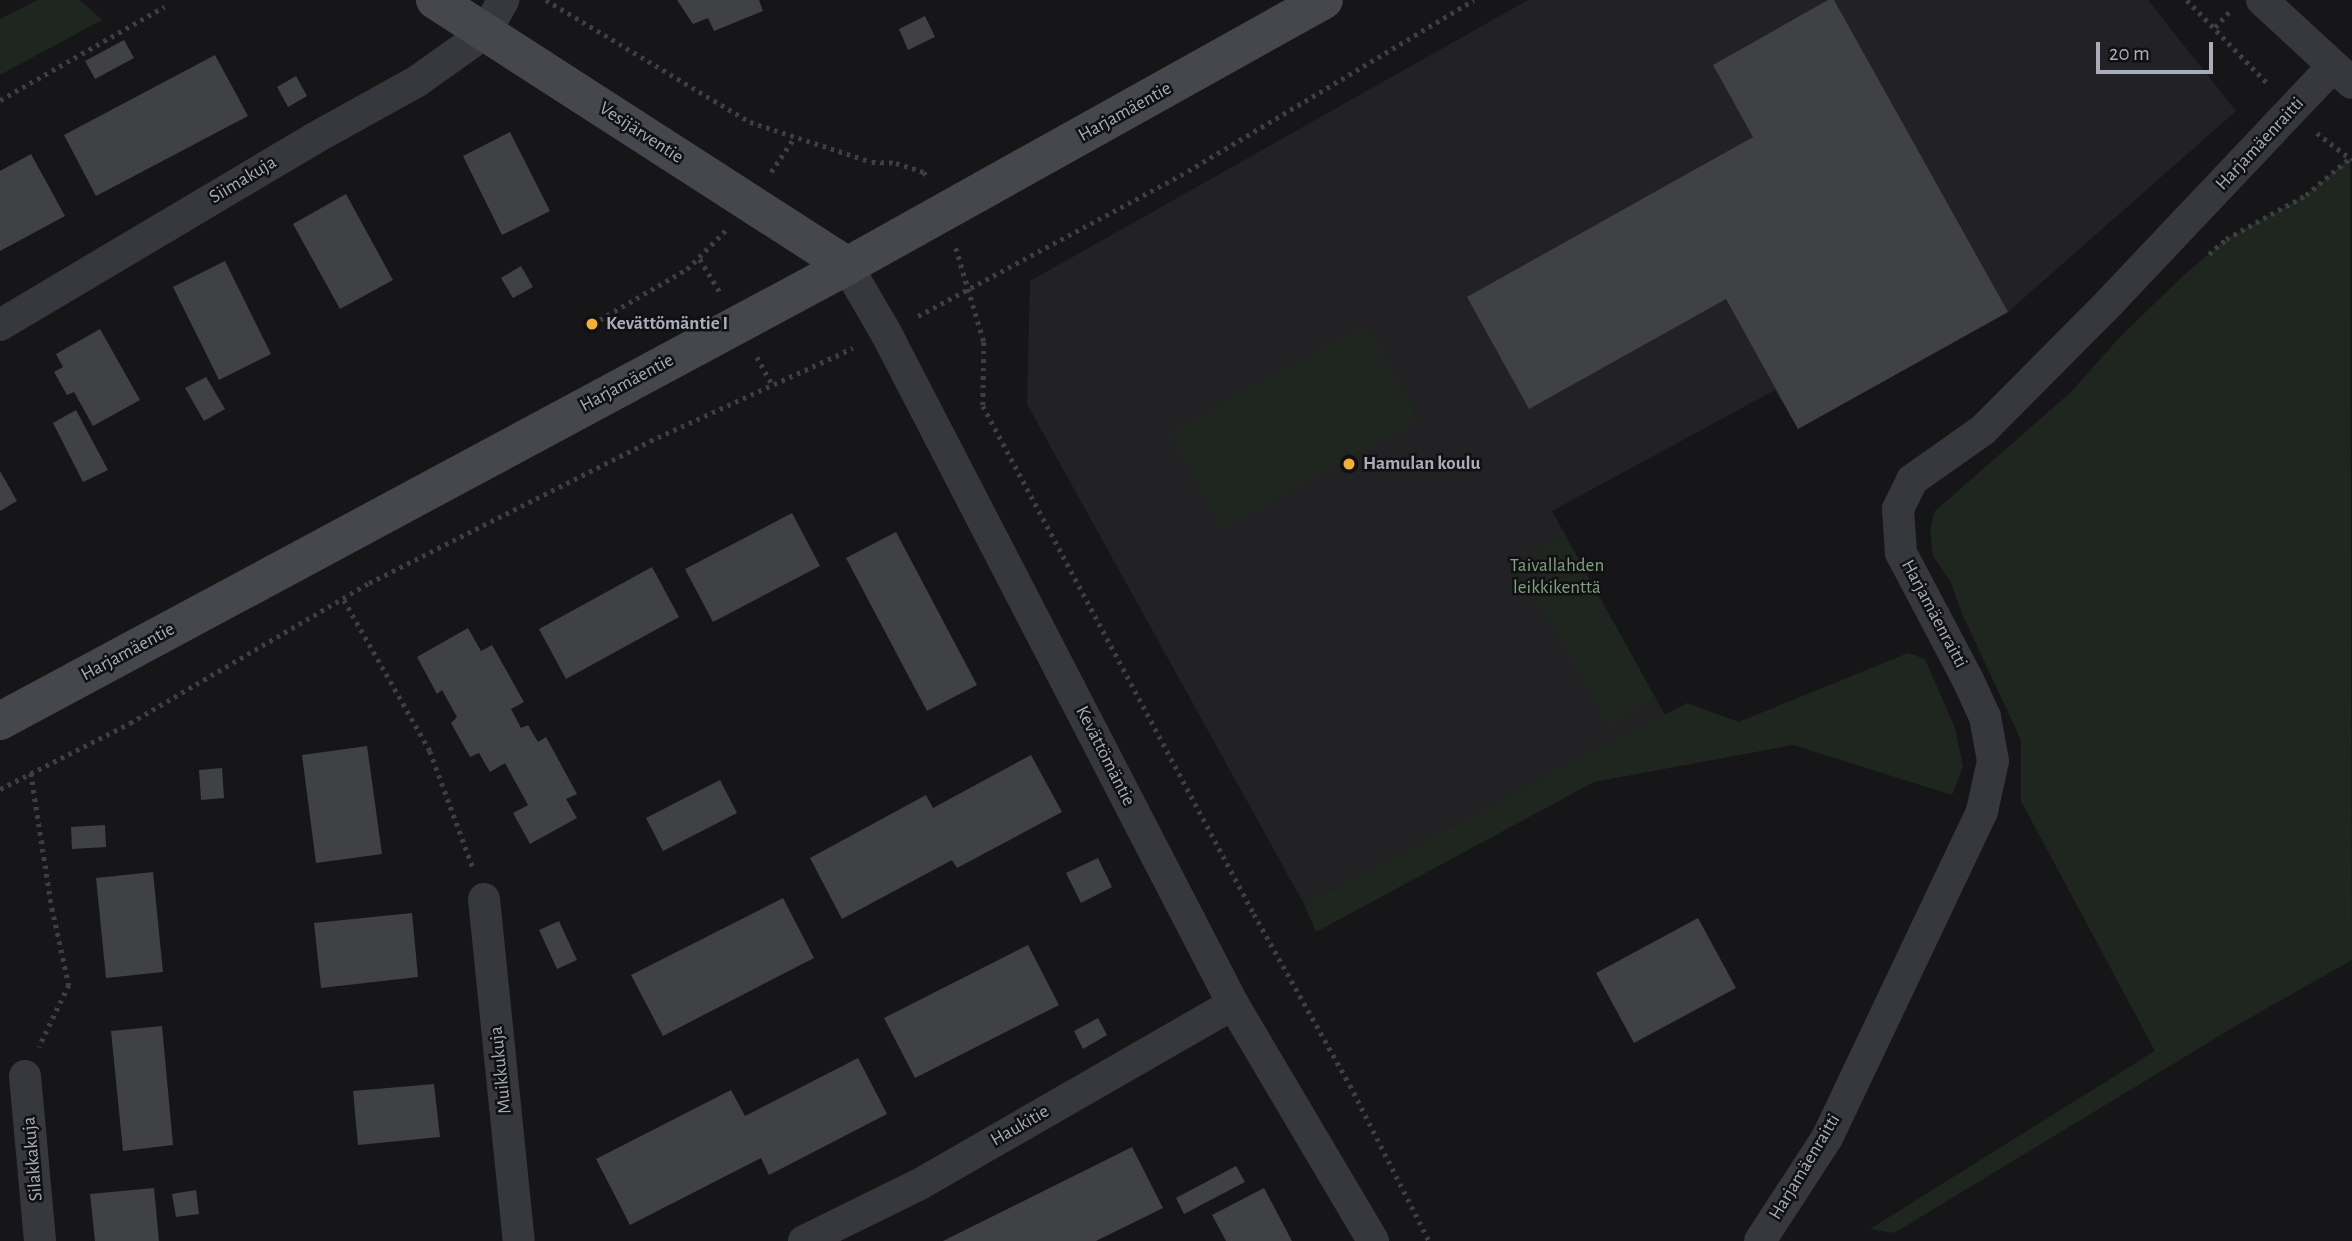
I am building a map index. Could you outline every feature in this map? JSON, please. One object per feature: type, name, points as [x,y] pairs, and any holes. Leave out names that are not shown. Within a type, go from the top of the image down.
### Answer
[{"type":"street","name":"Vesijärventie","points":[[435,0],[847,266]]},
{"type":"street","points":[[485,33],[503,0]]},
{"type":"street","name":"Harjamäentie","points":[[0,721],[847,266],[1324,0]]},
{"type":"street","points":[[2262,0],[2343,75]]},
{"type":"street","name":"Siimakuja","points":[[0,325],[313,139],[416,82],[485,33]]},
{"type":"street","name":"Harjamäenraitti","points":[[1760,1241],[1826,1138],[1982,811],[1993,761],[1985,717],[1901,553],[1898,509],[1912,480],[1983,430],[2343,75]]},
{"type":"street","name":"Kevättömäntie","points":[[847,266],[886,333],[1233,1004],[1373,1241]]},
{"type":"street","name":"Muikkukuja","points":[[484,899],[519,1241]]},
{"type":"street","name":"Haukitie","points":[[804,1241],[920,1184],[1233,1004]]},
{"type":"street","name":"Silakkakuja","points":[[25,1076],[40,1241]]},
{"type":"path","points":[[546,0],[750,122],[872,162],[896,163],[924,172],[946,212],[984,342],[983,406],[1254,914],[1350,1085],[1429,1241]]},
{"type":"path","points":[[0,789],[130,723],[394,571],[650,441],[886,333],[1188,171],[1474,0]]},
{"type":"path","points":[[0,100],[164,6]]},
{"type":"path","points":[[2200,261],[2226,239],[2305,195],[2350,158]]},
{"type":"path","points":[[592,324],[700,259]]},
{"type":"path","points":[[344,600],[430,751],[484,899]]},
{"type":"path","points":[[25,1076],[69,985],[52,908],[32,773]]},
{"type":"shaded area","name":"Hamulan koulu","points":[[1528,0],[2148,0],[2236,111],[2008,312],[1798,429],[1775,390],[1552,511],[1665,715],[1304,904],[1027,404],[1030,281]]},
{"type":"green space","points":[[37,0],[80,0],[102,20],[0,75],[0,19]]},
{"type":"green space","points":[[2350,158],[2352,960],[2239,1024],[1894,1233],[1870,1229],[2155,1051],[2021,801],[2021,740],[1963,616],[1950,581],[1933,556],[1930,529],[1935,511],[2071,392],[2119,338],[2226,239],[2306,195]]},
{"type":"green space","points":[[1367,325],[1419,421],[1222,528],[1170,432]]},
{"type":"green space","name":"Taivallahden leikkikenttä","points":[[1565,535],[1656,699],[1609,725],[1517,562]]},
{"type":"green space","points":[[1908,653],[1925,659],[1955,728],[1963,767],[1952,795],[1793,745],[1594,782],[1316,932],[1304,904],[1687,703],[1739,722]]},
{"type":"building","points":[[677,0],[759,0],[763,11],[714,31],[708,18],[693,24]]},
{"type":"building","points":[[1828,0],[1834,0],[2008,312],[1798,429],[1726,299],[1529,409],[1467,297],[1753,137],[1713,65]]},
{"type":"building","points":[[925,16],[935,37],[908,50],[899,29]]},
{"type":"building","points":[[124,40],[134,58],[95,79],[85,61]]},
{"type":"building","points":[[215,55],[248,116],[96,196],[64,135]]},
{"type":"building","points":[[296,76],[307,96],[288,107],[277,87]]},
{"type":"building","points":[[510,132],[550,211],[502,235],[463,156]]},
{"type":"building","points":[[31,154],[65,216],[0,251],[0,171]]},
{"type":"building","points":[[346,194],[393,280],[340,309],[293,224]]},
{"type":"building","points":[[225,261],[271,354],[219,380],[173,287]]},
{"type":"building","points":[[521,266],[533,287],[513,298],[501,278]]},
{"type":"building","points":[[100,329],[140,400],[93,426],[74,392],[67,395],[54,372],[63,367],[56,354]]},
{"type":"building","points":[[206,377],[225,409],[204,421],[185,388]]},
{"type":"building","points":[[76,410],[108,470],[83,482],[53,423]]},
{"type":"building","points":[[0,471],[17,501],[0,511]]},
{"type":"building","points":[[792,513],[820,566],[713,622],[685,569]]},
{"type":"building","points":[[896,532],[977,685],[927,711],[846,558]]},
{"type":"building","points":[[652,567],[679,617],[566,679],[539,629]]},
{"type":"building","points":[[468,628],[481,651],[492,645],[524,702],[511,709],[521,728],[528,725],[538,742],[546,737],[577,794],[566,799],[577,818],[530,844],[513,813],[528,805],[505,763],[490,772],[479,753],[470,757],[451,723],[457,717],[442,690],[437,694],[417,657]]},
{"type":"building","points":[[367,746],[382,854],[316,863],[302,755]]},
{"type":"building","points":[[1031,755],[1062,812],[957,868],[952,860],[842,919],[810,858],[926,795],[933,808]]},
{"type":"building","points":[[222,768],[224,798],[201,800],[199,770]]},
{"type":"building","points":[[720,780],[737,813],[663,851],[646,818]]},
{"type":"building","points":[[105,825],[106,847],[72,849],[71,827]]},
{"type":"building","points":[[1098,858],[1112,887],[1081,903],[1066,873]]},
{"type":"building","points":[[153,872],[163,972],[106,978],[96,878]]},
{"type":"building","points":[[783,898],[814,958],[663,1036],[631,975]]},
{"type":"building","points":[[412,913],[418,977],[321,988],[314,923]]},
{"type":"building","points":[[1698,918],[1736,988],[1634,1043],[1596,973]]},
{"type":"building","points":[[559,921],[577,960],[557,969],[539,930]]},
{"type":"building","points":[[1028,945],[1059,1005],[915,1078],[884,1018]]},
{"type":"building","points":[[1098,1018],[1107,1035],[1083,1049],[1074,1031]]},
{"type":"building","points":[[162,1026],[173,1145],[123,1151],[111,1031]]},
{"type":"building","points":[[858,1058],[887,1114],[769,1175],[761,1158],[630,1225],[596,1159],[731,1090],[745,1116]]},
{"type":"building","points":[[434,1084],[440,1137],[358,1145],[353,1091]]},
{"type":"building","points":[[1132,1147],[1163,1208],[1096,1241],[943,1241]]},
{"type":"building","points":[[1236,1166],[1245,1182],[1184,1214],[1176,1198]]},
{"type":"building","points":[[154,1188],[159,1241],[95,1241],[90,1194]]},
{"type":"building","points":[[1264,1188],[1292,1241],[1226,1241],[1212,1215]]},
{"type":"building","points":[[196,1190],[199,1214],[176,1217],[172,1194]]},
{"type":"place","name":"Kevättömäntie I","points":[[592,324]]},
{"type":"place","name":"Hamulan koulu","points":[[1349,464]]}]
